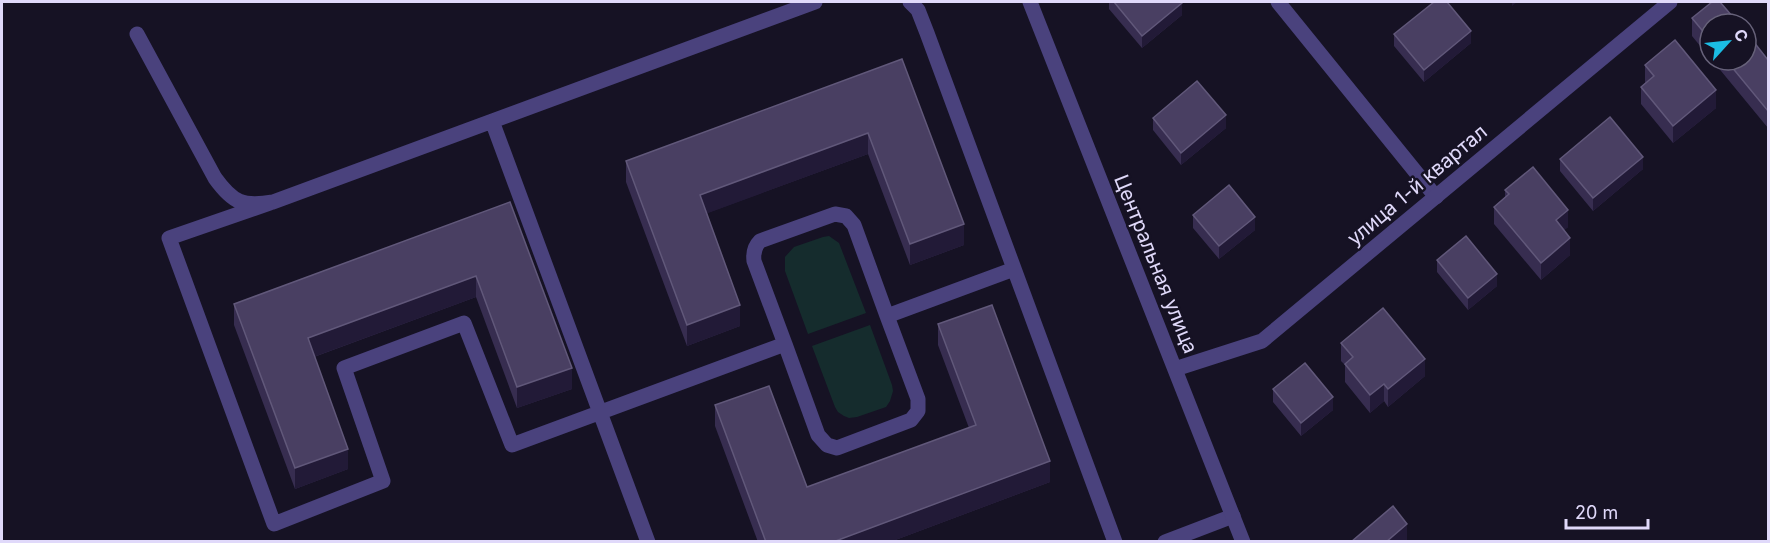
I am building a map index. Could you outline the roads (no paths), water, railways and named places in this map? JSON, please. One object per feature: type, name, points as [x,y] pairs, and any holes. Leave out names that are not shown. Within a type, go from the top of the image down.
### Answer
[{"type":"street","points":[[785,344],[512,445],[464,323],[344,368],[383,481],[274,524],[169,238],[273,202],[815,2]]},
{"type":"street","points":[[910,2],[918,10],[1115,542]]},
{"type":"street","name":"Центральная улица","points":[[1030,2],[1243,542]]},
{"type":"street","points":[[1278,2],[1436,197]]},
{"type":"street","name":"улица 1-й квартал","points":[[1175,369],[1262,341],[1670,2]]},
{"type":"street","points":[[137,34],[215,178],[225,192],[239,201],[255,205],[273,202]]},
{"type":"street","points":[[492,121],[648,542]]},
{"type":"street","points":[[835,214],[846,216],[854,225],[918,399],[918,411],[911,420],[837,448],[827,445],[818,435],[785,344],[754,261],[754,249],[760,241],[835,214]]},
{"type":"street","points":[[887,316],[1014,268]]},
{"type":"street","points":[[1165,542],[1233,516]]}]
